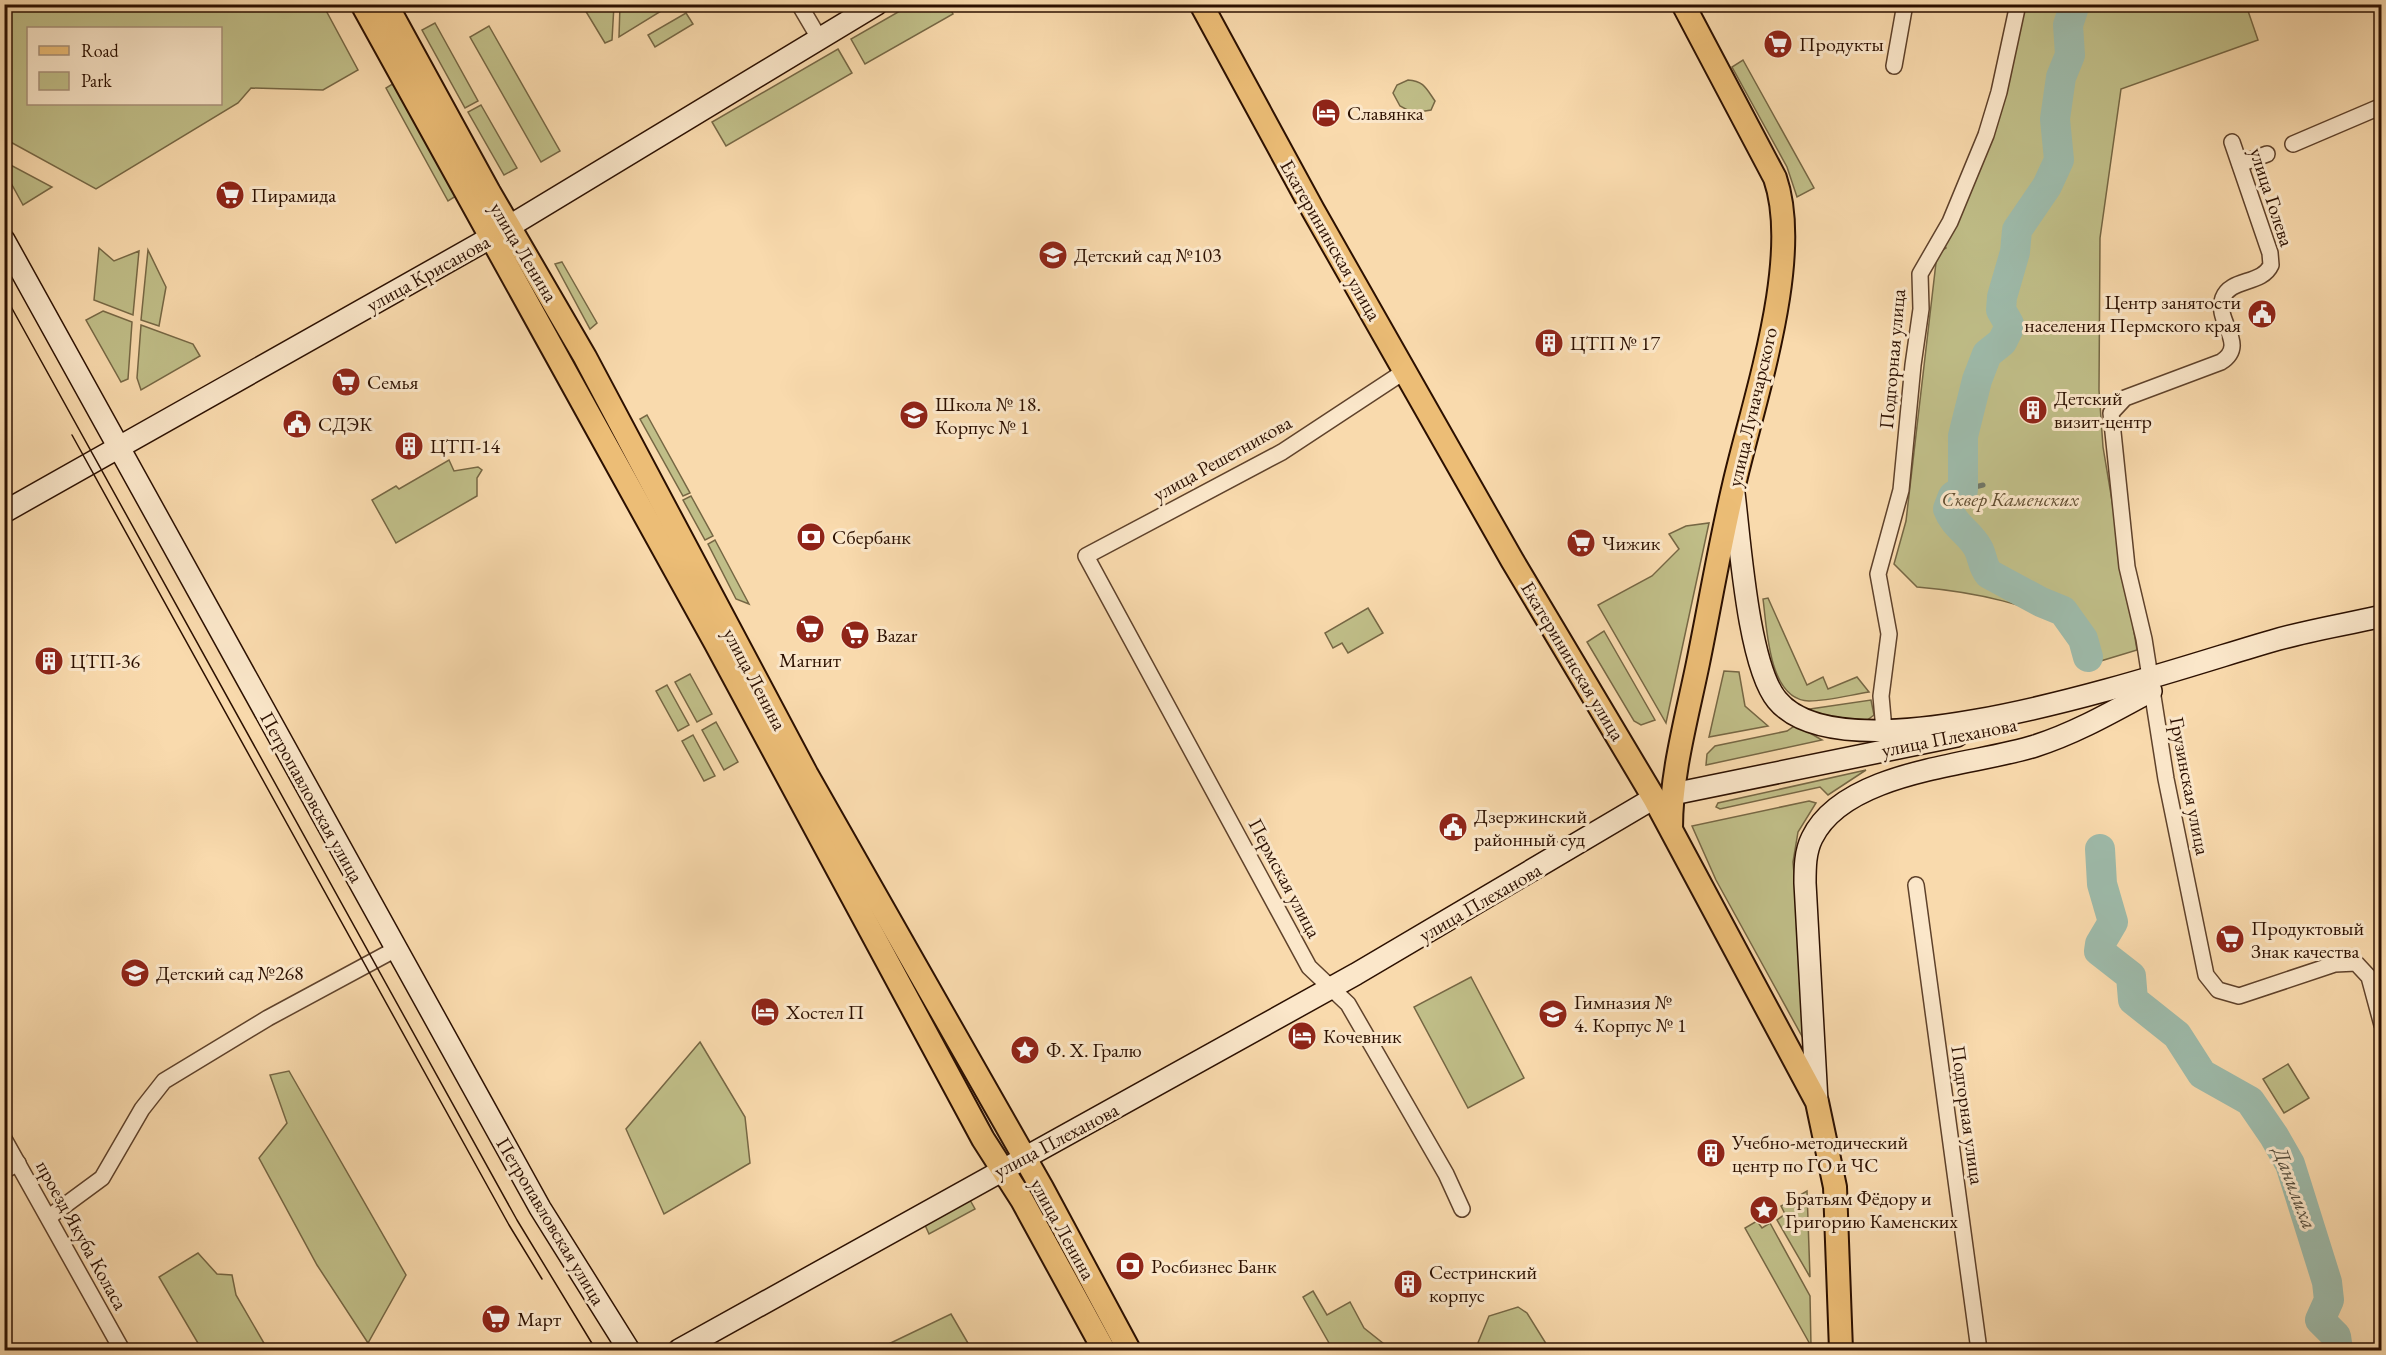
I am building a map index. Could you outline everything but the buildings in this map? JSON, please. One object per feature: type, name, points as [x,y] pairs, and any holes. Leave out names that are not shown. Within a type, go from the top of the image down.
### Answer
[{"type":"main road","name":"улица Ленина","points":[[362,4],[715,642],[983,1139],[1003,1169],[1104,1350]]},
{"type":"main road","name":"улица Ленина","points":[[386,4],[585,357],[807,775],[1024,1158],[1129,1350]]},
{"type":"main road","name":"улица Крисанова","points":[[4,512],[510,227],[877,4]]},
{"type":"main road","name":"Екатерининская улица","points":[[1201,4],[1313,210],[1512,560],[1664,796],[1671,828],[1817,1102],[1835,1187],[1841,1350]]},
{"type":"main road","name":"улица Луначарского","points":[[1664,796],[1734,486],[1760,385],[1777,300],[1783,250],[1783,207],[1775,178],[1683,4]]},
{"type":"main road","name":"Петропавловская улица","points":[[4,240],[540,1208],[629,1350]]},
{"type":"main road","points":[[1734,486],[1758,656],[1772,693],[1787,710],[1812,723],[1841,729],[1884,730],[1952,723],[2150,685],[2272,640],[2380,617]]},
{"type":"main road","points":[[1817,1102],[1805,883],[1809,843],[1821,824],[1854,798],[1889,781],[1916,772],[2034,746],[2083,727],[2150,685]]},
{"type":"main road","name":"улица Плеханова","points":[[679,1350],[1330,987],[1664,796],[1980,732],[2150,685]]},
{"type":"street","points":[[799,4],[819,38]]},
{"type":"street","points":[[1894,66],[1905,4]]},
{"type":"street","name":"Подгорная улица","points":[[1884,730],[1881,696],[1889,634],[1878,573],[1894,522],[1902,483],[1913,364],[1921,309],[1920,274],[1954,214],[1986,135],[1999,92],[2018,4]]},
{"type":"street","name":"улица Голева","points":[[2293,144],[2382,106]]},
{"type":"street","name":"улица Голева","points":[[2142,391],[2220,362],[2229,356],[2233,347],[2221,308],[2224,295],[2232,287],[2264,274],[2271,265],[2270,253],[2232,142]]},
{"type":"street","points":[[2240,164],[2267,154]]},
{"type":"street","name":"улица Решетникова","points":[[1086,556],[1282,453],[1405,371]]},
{"type":"street","name":"Грузинская улица","points":[[2142,391],[2117,404],[2111,413],[2110,422],[2127,567],[2203,966],[2212,984],[2225,994],[2240,996],[2335,964],[2356,963],[2369,977],[2382,1024]]},
{"type":"street","name":"Пермская улица","points":[[1086,556],[1310,967],[1348,1004],[1446,1174],[1462,1209]]},
{"type":"street","name":"Подгорная улица","points":[[1916,885],[1978,1350]]},
{"type":"street","points":[[49,1217],[102,1178],[142,1108],[164,1081],[268,1018],[396,949]]},
{"type":"street","name":"проезд Якуба Коласа","points":[[4,1139],[11,1167],[49,1217],[122,1350]]},
{"type":"green space","points":[[5,4],[323,5],[358,70],[323,90],[251,88],[238,103],[96,189],[5,139]]},
{"type":"green space","points":[[620,4],[671,5],[619,37]]},
{"type":"green space","points":[[912,4],[948,5],[953,14],[865,64],[851,39]]},
{"type":"green space","points":[[582,5],[614,5],[612,40],[605,43]]},
{"type":"green space","name":"Сквер Каменских","points":[[2023,5],[2246,5],[2258,40],[2121,89],[2100,238],[2099,390],[2103,447],[2137,650],[2094,663],[2083,632],[2063,622],[2003,601],[1961,592],[1917,587],[1894,564],[1906,521],[1937,254],[1946,248],[1944,243]]},
{"type":"green space","points":[[686,13],[693,24],[655,47],[648,35]]},
{"type":"green space","points":[[435,23],[478,101],[465,108],[422,30]]},
{"type":"green space","points":[[489,26],[560,151],[541,162],[470,37]]},
{"type":"green space","points":[[838,49],[852,73],[726,146],[712,122]]},
{"type":"green space","points":[[1743,60],[1814,188],[1797,197],[1787,167],[1732,67]]},
{"type":"green space","points":[[1408,80],[1418,82],[1427,89],[1435,101],[1431,110],[1413,113],[1400,106],[1393,93],[1397,85]]},
{"type":"green space","points":[[394,83],[456,196],[448,201],[386,88]]},
{"type":"green space","points":[[481,105],[517,168],[504,175],[468,112]]},
{"type":"green space","points":[[4,162],[52,187],[23,205],[5,172]]},
{"type":"green space","points":[[99,248],[114,261],[139,251],[133,315],[94,300]]},
{"type":"green space","points":[[148,250],[166,287],[159,326],[141,320]]},
{"type":"green space","points":[[562,262],[597,323],[590,329],[555,264]]},
{"type":"green space","points":[[103,311],[132,322],[128,379],[121,382],[86,320]]},
{"type":"green space","points":[[141,325],[193,344],[200,356],[141,390],[137,378]]},
{"type":"green space","points":[[647,415],[690,493],[683,496],[640,419]]},
{"type":"green space","points":[[449,460],[454,471],[478,467],[482,470],[477,478],[477,496],[396,543],[372,500],[396,486],[399,489]]},
{"type":"green space","points":[[691,496],[713,536],[705,540],[683,500]]},
{"type":"green space","points":[[1709,523],[1666,723],[1598,605],[1652,576],[1679,549],[1669,534],[1686,526]]},
{"type":"green space","points":[[715,540],[749,604],[736,599],[708,544]]},
{"type":"green space","points":[[1768,598],[1807,685],[1823,677],[1828,689],[1857,677],[1869,692],[1809,701],[1795,697],[1785,689],[1777,676],[1772,660],[1763,599]]},
{"type":"green space","points":[[1368,608],[1383,633],[1348,653],[1342,643],[1333,648],[1325,633]]},
{"type":"green space","points":[[1604,631],[1655,720],[1641,725],[1634,721],[1587,642]]},
{"type":"green space","points":[[1724,671],[1739,672],[1745,706],[1768,726],[1709,737]]},
{"type":"green space","points":[[690,674],[712,714],[697,722],[675,682]]},
{"type":"green space","points":[[667,685],[689,725],[678,731],[656,691]]},
{"type":"green space","points":[[1871,700],[1874,715],[1866,721],[1823,718],[1810,709]]},
{"type":"green space","points":[[716,722],[738,762],[724,770],[702,730]]},
{"type":"green space","points":[[1796,725],[1822,740],[1706,765],[1707,754],[1715,746],[1787,731]]},
{"type":"green space","points":[[693,735],[715,776],[704,781],[682,741]]},
{"type":"green space","points":[[1866,770],[1828,795],[1820,787],[1720,809],[1716,807],[1718,803]]},
{"type":"green space","points":[[1809,801],[1816,803],[1798,832],[1793,862],[1809,1049],[1716,880],[1692,826]]},
{"type":"green space","points":[[1471,977],[1524,1078],[1468,1108],[1414,1007]]},
{"type":"green space","points":[[700,1042],[745,1117],[750,1163],[664,1214],[626,1129]]},
{"type":"green space","points":[[2288,1064],[2309,1098],[2284,1113],[2263,1079]]},
{"type":"green space","points":[[289,1071],[406,1275],[368,1343],[317,1265],[259,1158],[287,1123],[270,1075]]},
{"type":"green space","points":[[1807,1191],[1810,1277],[1777,1220],[1785,1214],[1781,1206]]},
{"type":"green space","points":[[970,1200],[975,1209],[929,1234],[925,1225]]},
{"type":"green space","points":[[1757,1221],[1762,1228],[1770,1223],[1810,1296],[1811,1346],[1745,1228]]},
{"type":"green space","points":[[198,1253],[217,1274],[232,1275],[236,1295],[268,1350],[202,1350],[159,1277]]},
{"type":"green space","points":[[1313,1291],[1327,1315],[1350,1302],[1364,1328],[1384,1344],[1375,1350],[1333,1350],[1303,1297]]},
{"type":"green space","points":[[1518,1307],[1527,1313],[1550,1350],[1475,1350],[1489,1316]]},
{"type":"green space","points":[[951,1314],[972,1350],[876,1350]]},
{"type":"waterway","name":"Данилиха","points":[[2075,4],[2068,25],[2070,55],[2061,77],[2055,119],[2059,160],[2047,186],[2017,230],[2015,252],[2002,297],[2001,310],[2009,324],[2008,330],[2002,342],[1987,354],[1977,380],[1963,436],[1963,490],[1953,496],[1948,509],[1954,520],[1978,548],[1989,574],[2063,611],[2083,639],[2088,657]]},
{"type":"waterway","points":[[1963,490],[1983,485]]},
{"type":"waterway","name":"Данилиха","points":[[2100,849],[2102,884],[2113,922],[2100,944],[2099,951],[2131,976],[2133,1000],[2177,1035],[2202,1074],[2250,1101],[2274,1136],[2290,1164],[2327,1282],[2329,1300],[2320,1320],[2336,1336],[2338,1350]]},
{"type":"tram line","points":[[4,294],[517,1220],[596,1350]]},
{"type":"tram line","points":[[72,435],[509,1225],[542,1279]]},
{"type":"place","name":"Прoдукты","points":[[1778,44]]},
{"type":"place","name":"Славянка","points":[[1326,113]]},
{"type":"place","name":"Пирамида","points":[[230,195]]},
{"type":"place","name":"Детский сад №103","points":[[1053,255]]},
{"type":"place","name":"Центр занятости населения Пермского края","points":[[2262,314]]},
{"type":"place","name":"ЦТП № 17","points":[[1549,343]]},
{"type":"place","name":"Семья","points":[[346,382]]},
{"type":"place","name":"Детский визит-центр","points":[[2033,410]]},
{"type":"place","name":"Школа № 18. Корпус № 1","points":[[914,415]]},
{"type":"place","name":"СДЭК","points":[[297,424]]},
{"type":"place","name":"ЦТП-14","points":[[409,446]]},
{"type":"place","name":"Сбербанк","points":[[811,537]]},
{"type":"place","name":"Чижик","points":[[1581,543]]},
{"type":"place","name":"Магнит","points":[[810,629]]},
{"type":"place","name":"Bazar","points":[[855,635]]},
{"type":"place","name":"ЦТП-36","points":[[49,661]]},
{"type":"place","name":"Дзержинский районный суд","points":[[1453,827]]},
{"type":"place","name":"Продуктовый Знак качества","points":[[2230,939]]},
{"type":"place","name":"Детский сад №268","points":[[135,973]]},
{"type":"place","name":"Хостел П","points":[[765,1012]]},
{"type":"place","name":"Гимназия № 4. Корпус № 1","points":[[1553,1014]]},
{"type":"place","name":"Кочевник","points":[[1302,1036]]},
{"type":"place","name":"Ф. Х. Гралю","points":[[1025,1050]]},
{"type":"place","name":"Учебно-методический центр по ГО и ЧС","points":[[1711,1153]]},
{"type":"place","name":"Братьям Фёдору и Григорию Каменских","points":[[1764,1210]]},
{"type":"place","name":"Росбизнес Банк","points":[[1130,1266]]},
{"type":"place","name":"Сестринский корпус","points":[[1408,1284]]},
{"type":"place","name":"Март","points":[[496,1319]]}]
